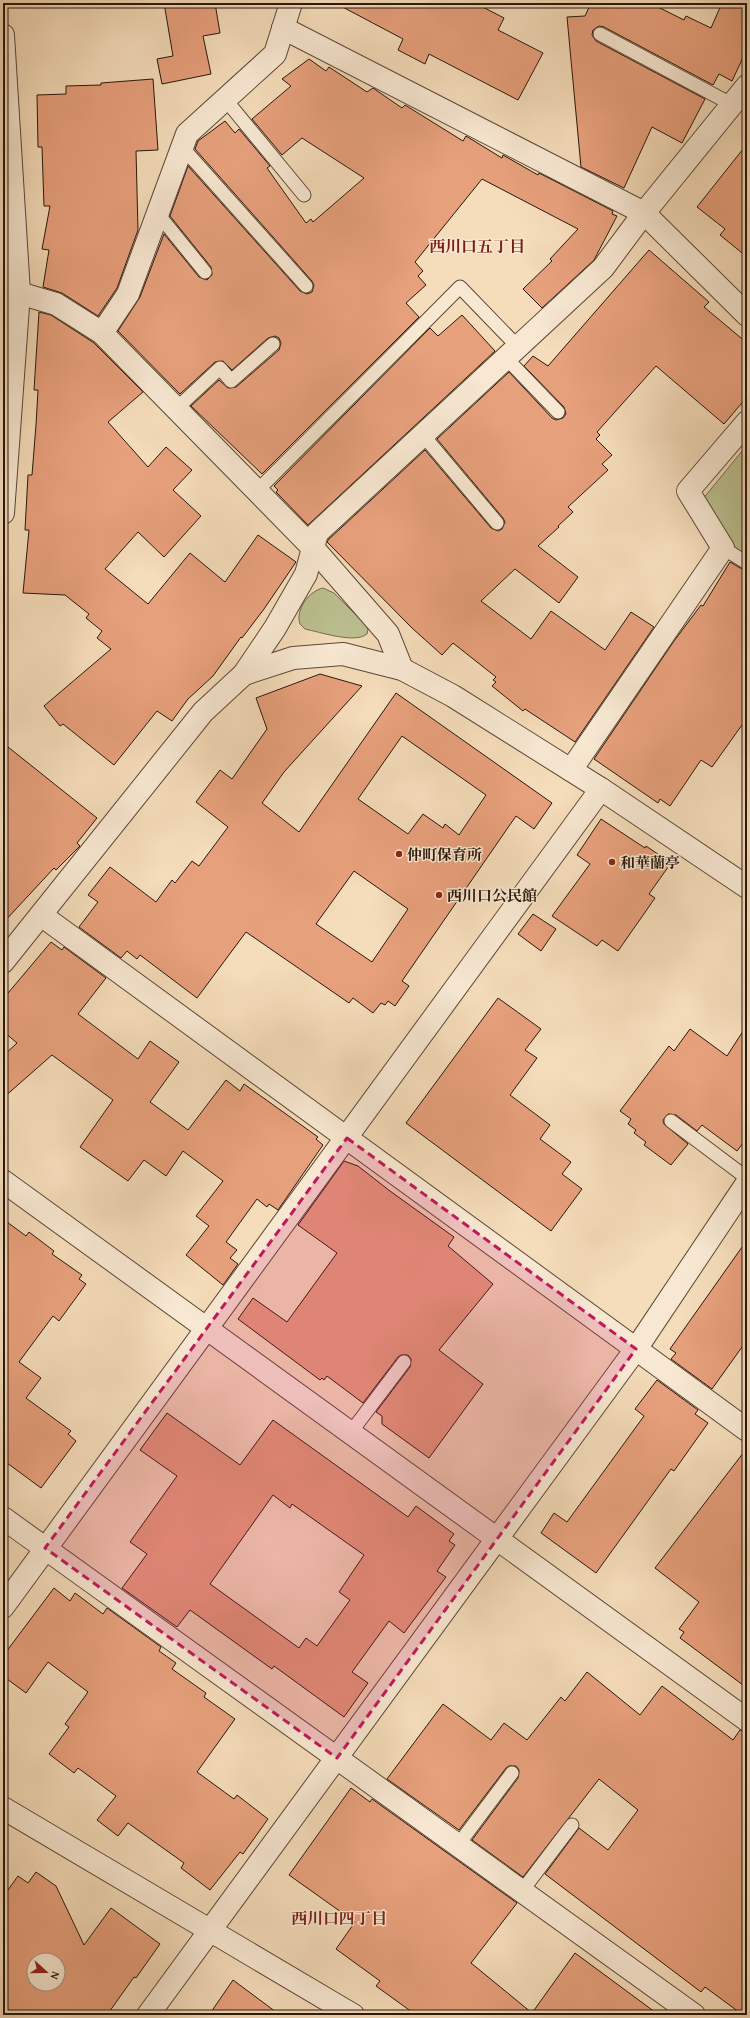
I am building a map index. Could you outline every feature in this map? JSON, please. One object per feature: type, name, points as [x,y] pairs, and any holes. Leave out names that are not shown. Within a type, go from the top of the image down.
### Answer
[{"type":"street","points":[[102,333],[128,294],[187,134],[275,54],[291,3]]},
{"type":"street","points":[[283,28],[644,213],[747,315]]},
{"type":"street","points":[[3,35],[11,293],[3,513]]},
{"type":"street","points":[[3,962],[202,712],[244,674],[275,628],[306,574],[314,549],[317,533],[603,268],[644,213],[747,86]]},
{"type":"street","points":[[11,293],[56,304],[102,333],[314,549],[388,634],[402,669]]},
{"type":"street","points":[[571,770],[723,548],[688,491],[747,422]]},
{"type":"street","points":[[244,674],[293,658],[343,654],[402,669],[453,696],[571,770],[747,887]]},
{"type":"street","points":[[3,1607],[206,1327],[347,1138],[601,789]]},
{"type":"street","points":[[41,915],[747,1430]]},
{"type":"street","points":[[3,1181],[747,1720]]},
{"type":"street","points":[[148,2015],[499,1539],[636,1350],[747,1183]]},
{"type":"street","points":[[3,1518],[694,2015]]},
{"type":"street","points":[[3,1808],[353,2015]]},
{"type":"lane","points":[[600,34],[733,105]]},
{"type":"lane","points":[[225,99],[304,196]]},
{"type":"lane","points":[[182,147],[306,286]]},
{"type":"lane","points":[[158,214],[205,272]]},
{"type":"lane","points":[[257,491],[460,287],[558,412]]},
{"type":"lane","points":[[176,409],[220,368],[231,381],[273,344]]},
{"type":"lane","points":[[423,435],[497,523]]},
{"type":"lane","points":[[723,548],[747,563]]},
{"type":"lane","points":[[671,1121],[747,1178]]},
{"type":"lane","points":[[351,1432],[404,1362]]},
{"type":"lane","points":[[458,1845],[512,1773]]},
{"type":"lane","points":[[522,1891],[572,1825]]},
{"type":"highlighted area","points":[[347,1138],[636,1349],[337,1758],[45,1548]]},
{"type":"green space","points":[[747,445],[747,557],[730,546],[702,500]]},
{"type":"green space","points":[[323,588],[334,593],[366,625],[368,629],[367,634],[362,637],[346,638],[305,629],[300,624],[299,619],[301,607],[304,602],[313,593]]},
{"type":"building","points":[[164,3],[215,3],[220,33],[203,36],[211,74],[162,84],[157,59],[173,56]]},
{"type":"building","points":[[335,3],[475,3],[504,18],[498,30],[543,53],[518,100],[429,54],[425,64],[398,50],[403,39]]},
{"type":"building","points":[[591,3],[650,3],[684,20],[686,16],[711,28],[722,3],[747,3],[747,49],[732,81],[719,74],[713,85],[604,27],[599,26],[593,30],[592,35],[596,41],[705,99],[682,143],[652,127],[624,188],[581,167],[567,17],[585,16]]},
{"type":"building","points":[[309,59],[326,71],[329,67],[367,92],[373,88],[402,108],[405,105],[463,141],[466,136],[502,158],[503,155],[538,175],[539,173],[613,211],[612,214],[617,216],[594,260],[542,308],[523,289],[552,261],[550,259],[578,229],[482,179],[415,262],[423,271],[418,276],[426,285],[406,303],[419,317],[262,474],[191,406],[219,380],[228,388],[236,387],[279,350],[281,343],[279,338],[275,336],[268,338],[232,370],[223,361],[215,362],[180,394],[118,331],[140,297],[164,234],[199,277],[207,280],[212,275],[211,267],[170,216],[188,166],[300,291],[307,294],[312,292],[314,285],[312,281],[195,149],[198,141],[225,121],[235,133],[239,129],[270,166],[267,168],[306,223],[311,219],[313,222],[364,178],[302,138],[282,155],[252,119],[291,86],[282,79]]},
{"type":"building","points":[[153,79],[158,150],[136,151],[138,230],[117,288],[98,316],[62,293],[43,287],[49,250],[42,249],[50,206],[44,206],[42,147],[38,147],[37,95],[66,94],[66,86],[101,85],[101,83]]},
{"type":"building","points":[[747,144],[747,257],[720,235],[725,229],[697,207]]},
{"type":"building","points":[[649,250],[709,302],[704,307],[747,343],[747,397],[724,424],[656,366],[597,432],[600,435],[596,439],[612,455],[602,464],[608,470],[568,507],[573,512],[538,546],[578,577],[559,603],[515,569],[481,601],[531,639],[551,611],[605,650],[631,612],[654,627],[575,742],[525,709],[523,711],[492,686],[496,682],[493,680],[496,677],[453,643],[442,655],[412,628],[327,542],[425,450],[491,528],[498,531],[502,529],[505,522],[503,518],[437,439],[509,372],[552,418],[556,420],[563,418],[566,414],[564,407],[524,366],[533,356],[548,366]]},
{"type":"building","points":[[39,312],[51,315],[94,343],[143,392],[108,422],[148,467],[166,447],[192,470],[173,490],[201,516],[164,557],[138,532],[105,569],[148,604],[190,553],[225,582],[258,535],[296,562],[264,609],[242,638],[241,637],[213,676],[188,699],[172,721],[157,711],[114,765],[63,724],[60,726],[44,706],[111,649],[97,638],[102,631],[86,618],[89,614],[65,595],[23,593],[29,530],[25,530],[28,475],[32,475],[38,390],[34,390]]},
{"type":"building","points":[[462,315],[495,351],[308,525],[276,492],[278,490],[274,486],[430,328],[438,336]]},
{"type":"building","points":[[730,562],[747,572],[747,718],[712,767],[701,760],[670,806],[660,799],[658,803],[594,759],[674,641],[701,605],[703,606]]},
{"type":"building","points":[[320,674],[362,686],[284,772],[262,803],[299,832],[396,693],[552,803],[534,829],[516,816],[402,981],[409,986],[395,1006],[388,1001],[385,1005],[381,1003],[373,1013],[353,998],[349,1003],[246,932],[197,998],[140,955],[137,959],[127,951],[121,958],[79,927],[98,902],[88,895],[110,867],[156,902],[172,880],[175,883],[192,861],[199,866],[228,827],[196,802],[220,770],[232,779],[267,729],[256,698]],"holes":[[[402,736],[486,795],[459,835],[445,824],[443,828],[423,814],[408,834],[358,799]],[[354,871],[408,909],[372,962],[316,924]]]},
{"type":"building","points":[[3,743],[97,818],[77,843],[80,846],[56,870],[54,868],[3,923]]},
{"type":"building","points":[[601,819],[671,863],[649,894],[655,898],[618,951],[602,940],[597,946],[552,916],[590,864],[577,855]]},
{"type":"building","points":[[533,914],[556,929],[541,951],[518,934]]},
{"type":"building","points":[[51,942],[62,950],[64,947],[106,978],[78,1014],[138,1059],[150,1041],[179,1062],[150,1102],[188,1130],[226,1080],[240,1091],[244,1084],[318,1137],[316,1139],[323,1145],[278,1210],[269,1204],[267,1207],[257,1199],[226,1242],[237,1250],[230,1258],[238,1264],[223,1285],[186,1255],[209,1226],[196,1216],[223,1181],[183,1151],[166,1176],[144,1160],[128,1181],[80,1147],[113,1100],[52,1055],[3,1098],[3,1056],[17,1043],[3,1031],[3,999]]},
{"type":"building","points":[[498,998],[541,1029],[525,1050],[537,1058],[510,1095],[550,1125],[540,1139],[571,1162],[562,1174],[582,1189],[551,1231],[406,1123]]},
{"type":"building","points":[[747,1025],[747,1138],[737,1151],[702,1125],[697,1131],[676,1115],[668,1114],[663,1120],[664,1124],[688,1144],[671,1165],[644,1145],[646,1142],[634,1133],[636,1130],[628,1124],[631,1119],[620,1111],[669,1046],[674,1051],[690,1029],[727,1056]]},
{"type":"building","points":[[344,1161],[358,1166],[454,1237],[448,1246],[493,1284],[439,1350],[483,1384],[429,1458],[382,1424],[382,1416],[376,1412],[410,1367],[411,1359],[408,1355],[401,1355],[398,1357],[363,1403],[327,1376],[324,1380],[322,1378],[320,1380],[238,1319],[253,1298],[287,1322],[337,1253],[298,1225]]},
{"type":"building","points":[[3,1219],[26,1236],[29,1232],[54,1251],[52,1254],[82,1275],[79,1279],[86,1284],[59,1321],[53,1316],[19,1362],[41,1378],[26,1398],[71,1431],[68,1434],[76,1441],[41,1488],[3,1460]]},
{"type":"building","points":[[747,1240],[747,1340],[712,1389],[671,1359],[676,1353],[670,1349]]},
{"type":"building","points":[[657,1380],[698,1410],[695,1414],[708,1423],[674,1471],[671,1469],[596,1573],[541,1533],[554,1513],[567,1522],[644,1416],[635,1409]]},
{"type":"building","points":[[167,1413],[240,1465],[273,1420],[408,1517],[416,1506],[454,1534],[449,1541],[455,1545],[437,1571],[446,1577],[404,1633],[389,1621],[352,1672],[368,1683],[344,1717],[274,1666],[272,1669],[190,1610],[177,1627],[122,1588],[147,1554],[130,1542],[177,1476],[140,1450]],"holes":[[[273,1495],[290,1508],[292,1504],[364,1555],[339,1592],[350,1600],[317,1646],[306,1638],[299,1648],[210,1584]]]},
{"type":"building","points":[[747,1448],[747,1688],[680,1638],[684,1632],[679,1629],[699,1602],[655,1568]]},
{"type":"building","points":[[54,1588],[70,1601],[75,1593],[103,1614],[107,1608],[161,1647],[159,1651],[176,1663],[172,1669],[206,1693],[204,1697],[235,1719],[197,1772],[234,1799],[237,1795],[268,1819],[243,1854],[240,1852],[210,1890],[181,1868],[184,1863],[128,1823],[118,1836],[97,1820],[116,1796],[78,1768],[74,1773],[49,1754],[69,1727],[65,1724],[88,1692],[48,1662],[26,1693],[3,1676],[3,1656]]},
{"type":"building","points":[[587,1672],[640,1715],[662,1686],[733,1740],[740,1730],[747,1732],[747,2015],[743,2015],[705,1987],[701,1992],[545,1874],[579,1828],[608,1850],[638,1810],[599,1779],[523,1877],[472,1840],[518,1778],[519,1770],[516,1766],[509,1766],[506,1768],[459,1830],[387,1779],[443,1704],[491,1740],[504,1723],[527,1740],[561,1697],[565,1701]]},
{"type":"building","points":[[351,1788],[370,1802],[372,1799],[517,1903],[471,1963],[532,2013],[575,1953],[659,2015],[416,2015],[376,1986],[380,1981],[336,1949],[355,1922],[289,1875]]},
{"type":"building","points":[[36,1872],[56,1886],[84,1945],[111,1908],[160,1944],[107,2015],[3,2015],[3,1897],[18,1876],[28,1883]]},
{"type":"building","points":[[233,1980],[280,2015],[209,2015]]},
{"type":"place","name":"仲町保育所","points":[[399,854]]},
{"type":"place","name":"和華蘭亭","points":[[612,862]]},
{"type":"place","name":"西川口公民館","points":[[439,895]]},
{"type":"district","name":"西川口五丁目","points":[[477,246]]},
{"type":"district","name":"西川口四丁目","points":[[339,1918]]}]
